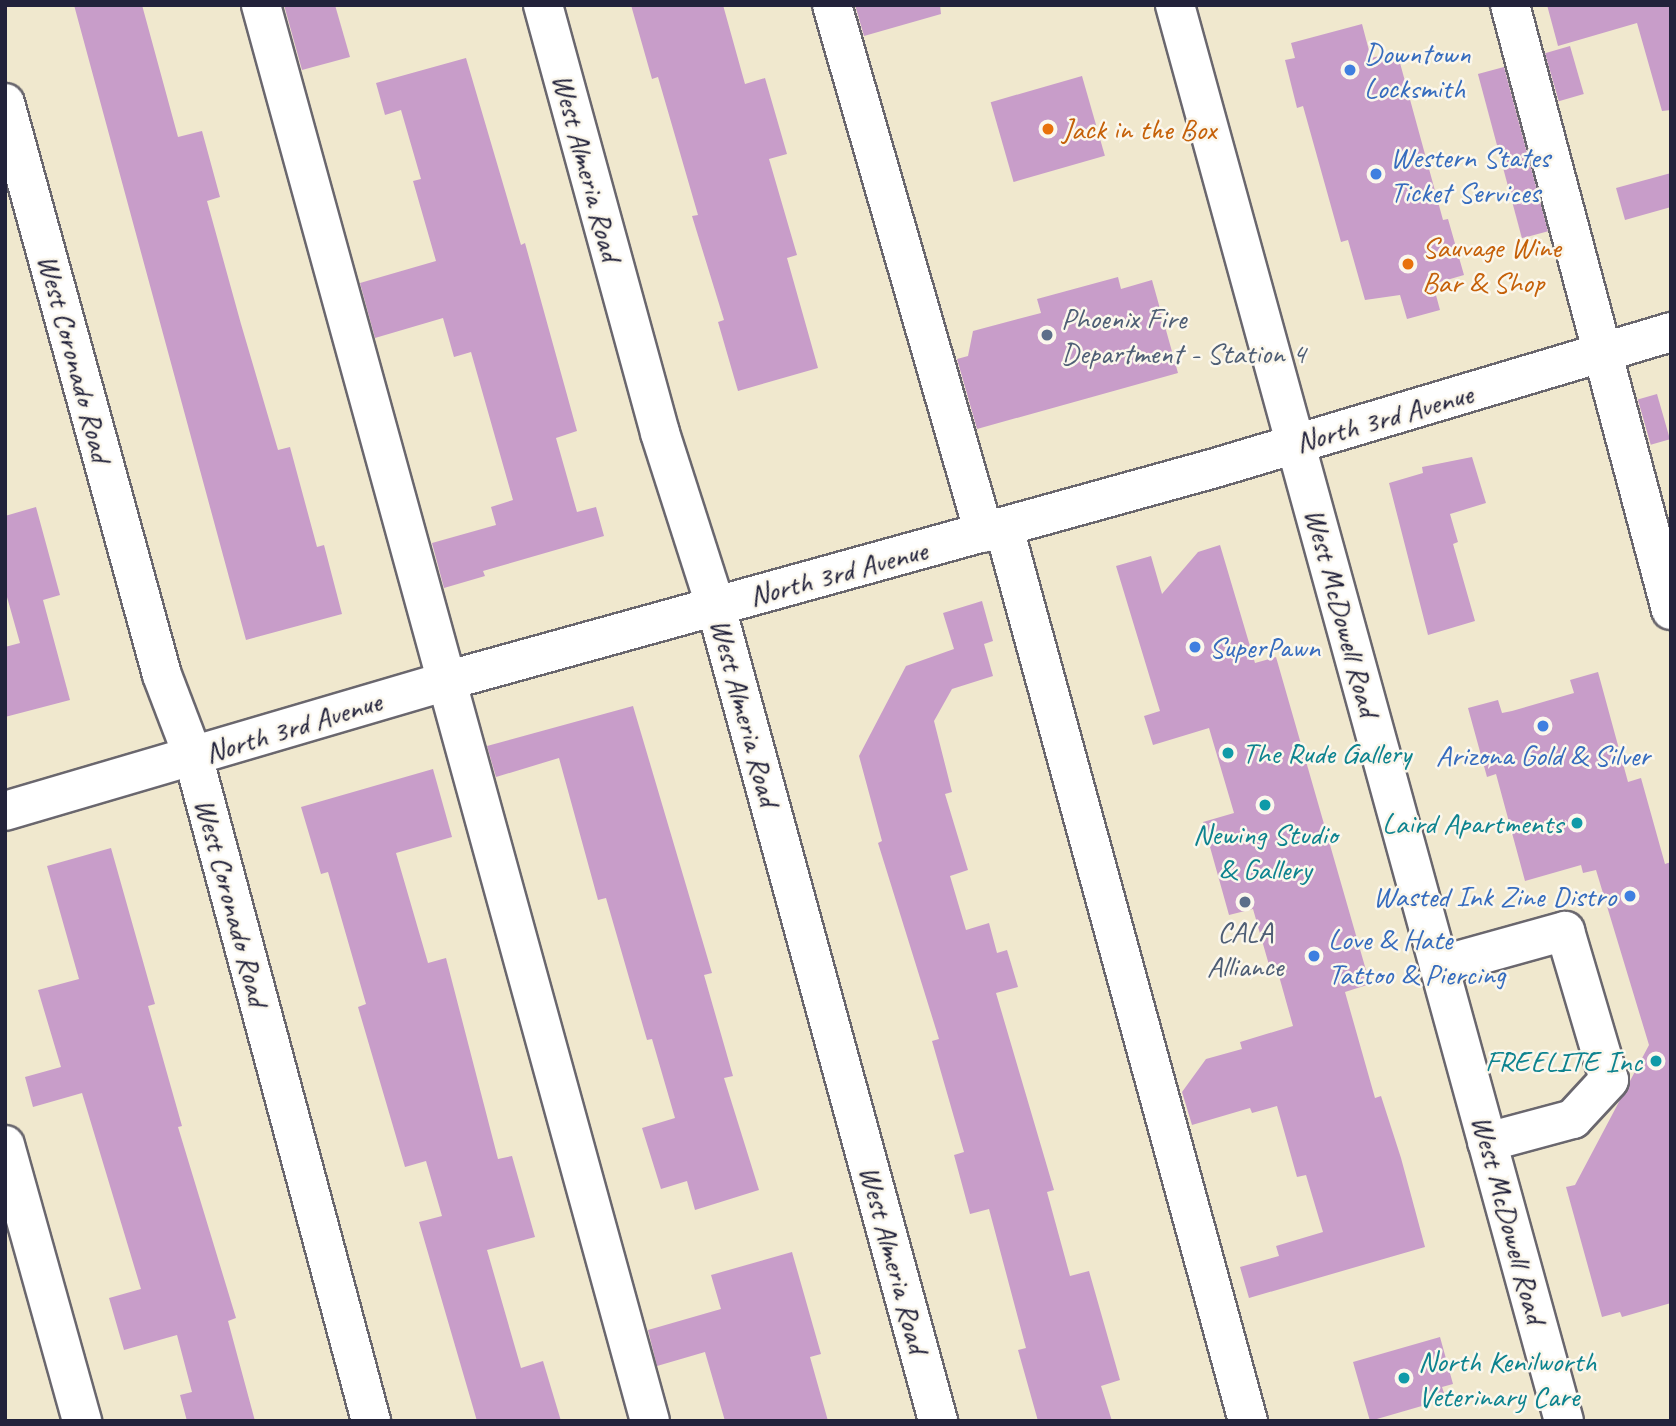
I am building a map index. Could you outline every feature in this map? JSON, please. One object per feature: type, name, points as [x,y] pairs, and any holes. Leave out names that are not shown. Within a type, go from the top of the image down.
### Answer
[{"type":"street","points":[[261,5],[449,680],[650,1421]]},
{"type":"street","name":"West Almeria Road","points":[[543,5],[660,433],[716,607],[938,1421]]},
{"type":"street","points":[[832,5],[994,531],[1248,1421]]},
{"type":"street","name":"West McDowell Road","points":[[1175,5],[1564,1421]]},
{"type":"street","points":[[1510,5],[1606,353],[1615,410],[1671,610]]},
{"type":"street","name":"West Coronado Road","points":[[5,103],[162,675],[193,756],[371,1421]]},
{"type":"street","name":"North 3rd Avenue","points":[[5,811],[449,680],[994,531],[1671,332]]},
{"type":"street","points":[[1439,966],[1565,931],[1609,1080],[1573,1119],[1487,1142]]},
{"type":"street","points":[[5,1145],[82,1421]]},
{"type":"building","points":[[74,5],[142,5],[178,137],[202,131],[220,197],[207,201],[241,324],[278,450],[290,447],[317,547],[324,545],[342,614],[246,640]]},
{"type":"building","points":[[284,5],[335,5],[350,57],[302,70]]},
{"type":"building","points":[[631,5],[723,5],[745,84],[765,78],[787,154],[769,159],[797,255],[787,258],[818,368],[738,391],[718,322],[724,320],[692,216],[698,215],[658,77],[652,79]]},
{"type":"building","points":[[855,5],[940,5],[941,14],[864,36]]},
{"type":"building","points":[[1547,5],[1671,5],[1671,110],[1662,111],[1637,23],[1558,46]]},
{"type":"building","points":[[1362,24],[1371,58],[1397,52],[1443,220],[1448,219],[1464,275],[1433,284],[1440,310],[1407,319],[1400,295],[1365,300],[1348,240],[1341,242],[1303,106],[1297,108],[1285,60],[1295,58],[1291,43]]},
{"type":"building","points":[[1570,46],[1584,94],[1559,101],[1545,53]]},
{"type":"building","points":[[466,58],[521,245],[525,243],[577,431],[556,438],[577,512],[596,507],[604,536],[483,571],[485,576],[444,588],[432,543],[496,525],[491,507],[513,500],[471,352],[454,357],[443,318],[375,338],[360,283],[436,261],[413,181],[421,179],[401,110],[385,115],[376,83]]},
{"type":"building","points":[[1504,67],[1548,231],[1522,238],[1478,74]]},
{"type":"building","name":"Jack in the Box","points":[[1082,76],[1105,156],[1014,182],[991,102]]},
{"type":"building","points":[[1671,173],[1671,207],[1625,220],[1616,188]]},
{"type":"building","name":"Phoenix Fire Department - Station 4","points":[[1118,277],[1121,289],[1152,280],[1178,373],[977,429],[957,359],[968,356],[973,331],[1041,313],[1037,299]]},
{"type":"building","points":[[1657,394],[1670,439],[1651,445],[1638,400]]},
{"type":"building","points":[[1472,457],[1486,503],[1450,514],[1458,542],[1453,544],[1475,621],[1428,635],[1389,483],[1423,473],[1422,467]]},
{"type":"building","points":[[36,507],[60,595],[43,600],[70,700],[5,717],[5,647],[20,643],[5,590],[5,516]]},
{"type":"building","points":[[1220,545],[1255,663],[1276,657],[1370,984],[1345,992],[1375,1098],[1381,1096],[1401,1158],[1425,1247],[1249,1298],[1240,1267],[1279,1256],[1276,1246],[1323,1232],[1306,1175],[1297,1177],[1277,1106],[1252,1113],[1250,1108],[1192,1125],[1182,1092],[1206,1059],[1242,1049],[1240,1042],[1293,1026],[1279,976],[1271,972],[1253,909],[1229,915],[1203,822],[1234,813],[1209,728],[1153,745],[1144,716],[1160,711],[1116,566],[1151,556],[1162,594],[1198,552]]},
{"type":"building","points":[[982,601],[993,641],[984,644],[993,676],[952,689],[934,721],[952,792],[945,794],[968,870],[950,876],[966,930],[989,923],[997,953],[1007,950],[1018,987],[996,993],[1054,1190],[1047,1192],[1070,1276],[1089,1271],[1120,1380],[1101,1386],[1112,1421],[1038,1421],[1018,1350],[1026,1348],[989,1209],[970,1214],[954,1155],[964,1152],[932,1041],[939,1039],[878,843],[882,841],[859,756],[906,666],[954,649],[943,613]]},
{"type":"building","points":[[1598,672],[1628,782],[1641,778],[1665,864],[1671,862],[1671,1303],[1622,1317],[1620,1312],[1602,1317],[1566,1187],[1575,1185],[1649,1045],[1596,870],[1583,873],[1581,865],[1525,881],[1496,774],[1487,777],[1468,708],[1498,700],[1502,713],[1512,711],[1574,693],[1570,680]]},
{"type":"building","points":[[633,706],[712,973],[704,975],[733,1076],[724,1078],[759,1190],[695,1210],[687,1181],[661,1189],[642,1128],[675,1118],[652,1039],[647,1040],[606,898],[598,900],[559,758],[496,777],[487,746]]},
{"type":"building","points":[[433,769],[452,837],[396,853],[428,963],[446,958],[498,1159],[512,1156],[535,1237],[487,1250],[521,1368],[543,1361],[561,1421],[477,1421],[419,1222],[442,1216],[426,1161],[405,1167],[358,1007],[366,1004],[328,872],[321,874],[301,807]]},
{"type":"building","points":[[111,848],[155,1004],[148,1006],[182,1126],[178,1127],[236,1318],[228,1321],[255,1421],[187,1421],[180,1395],[192,1392],[177,1335],[124,1350],[109,1298],[141,1289],[82,1093],[33,1107],[25,1077],[61,1067],[38,990],[79,979],[47,866]]},
{"type":"building","points":[[792,1252],[821,1354],[810,1357],[828,1421],[725,1421],[705,1352],[657,1366],[648,1330],[721,1309],[711,1275]]},
{"type":"building","name":"North Kenilworth Veterinary Care","points":[[1440,1337],[1453,1384],[1442,1387],[1446,1399],[1370,1421],[1353,1362]]},
{"type":"place","name":"Downtown Locksmith","points":[[1350,70]]},
{"type":"place","name":"Jack in the Box","points":[[1048,129]]},
{"type":"place","name":"Western States Ticket Services","points":[[1376,174]]},
{"type":"place","name":"Sauvage Wine Bar & Shop","points":[[1408,264]]},
{"type":"place","name":"Phoenix Fire Department - Station 4","points":[[1047,335]]},
{"type":"place","name":"SuperPawn","points":[[1195,647]]},
{"type":"place","name":"Arizona Gold & Silver","points":[[1543,726]]},
{"type":"place","name":"The Rude Gallery","points":[[1228,753]]},
{"type":"place","name":"Newing Studio & Gallery","points":[[1265,805]]},
{"type":"place","name":"Laird Apartments","points":[[1577,823]]},
{"type":"place","name":"Wasted Ink Zine Distro","points":[[1630,896]]},
{"type":"place","name":"CALA Alliance","points":[[1245,902]]},
{"type":"place","name":"Love & Hate Tattoo & Piercing","points":[[1314,956]]},
{"type":"place","name":"FREELITE Inc","points":[[1656,1061]]},
{"type":"place","name":"North Kenilworth Veterinary Care","points":[[1404,1378]]}]
